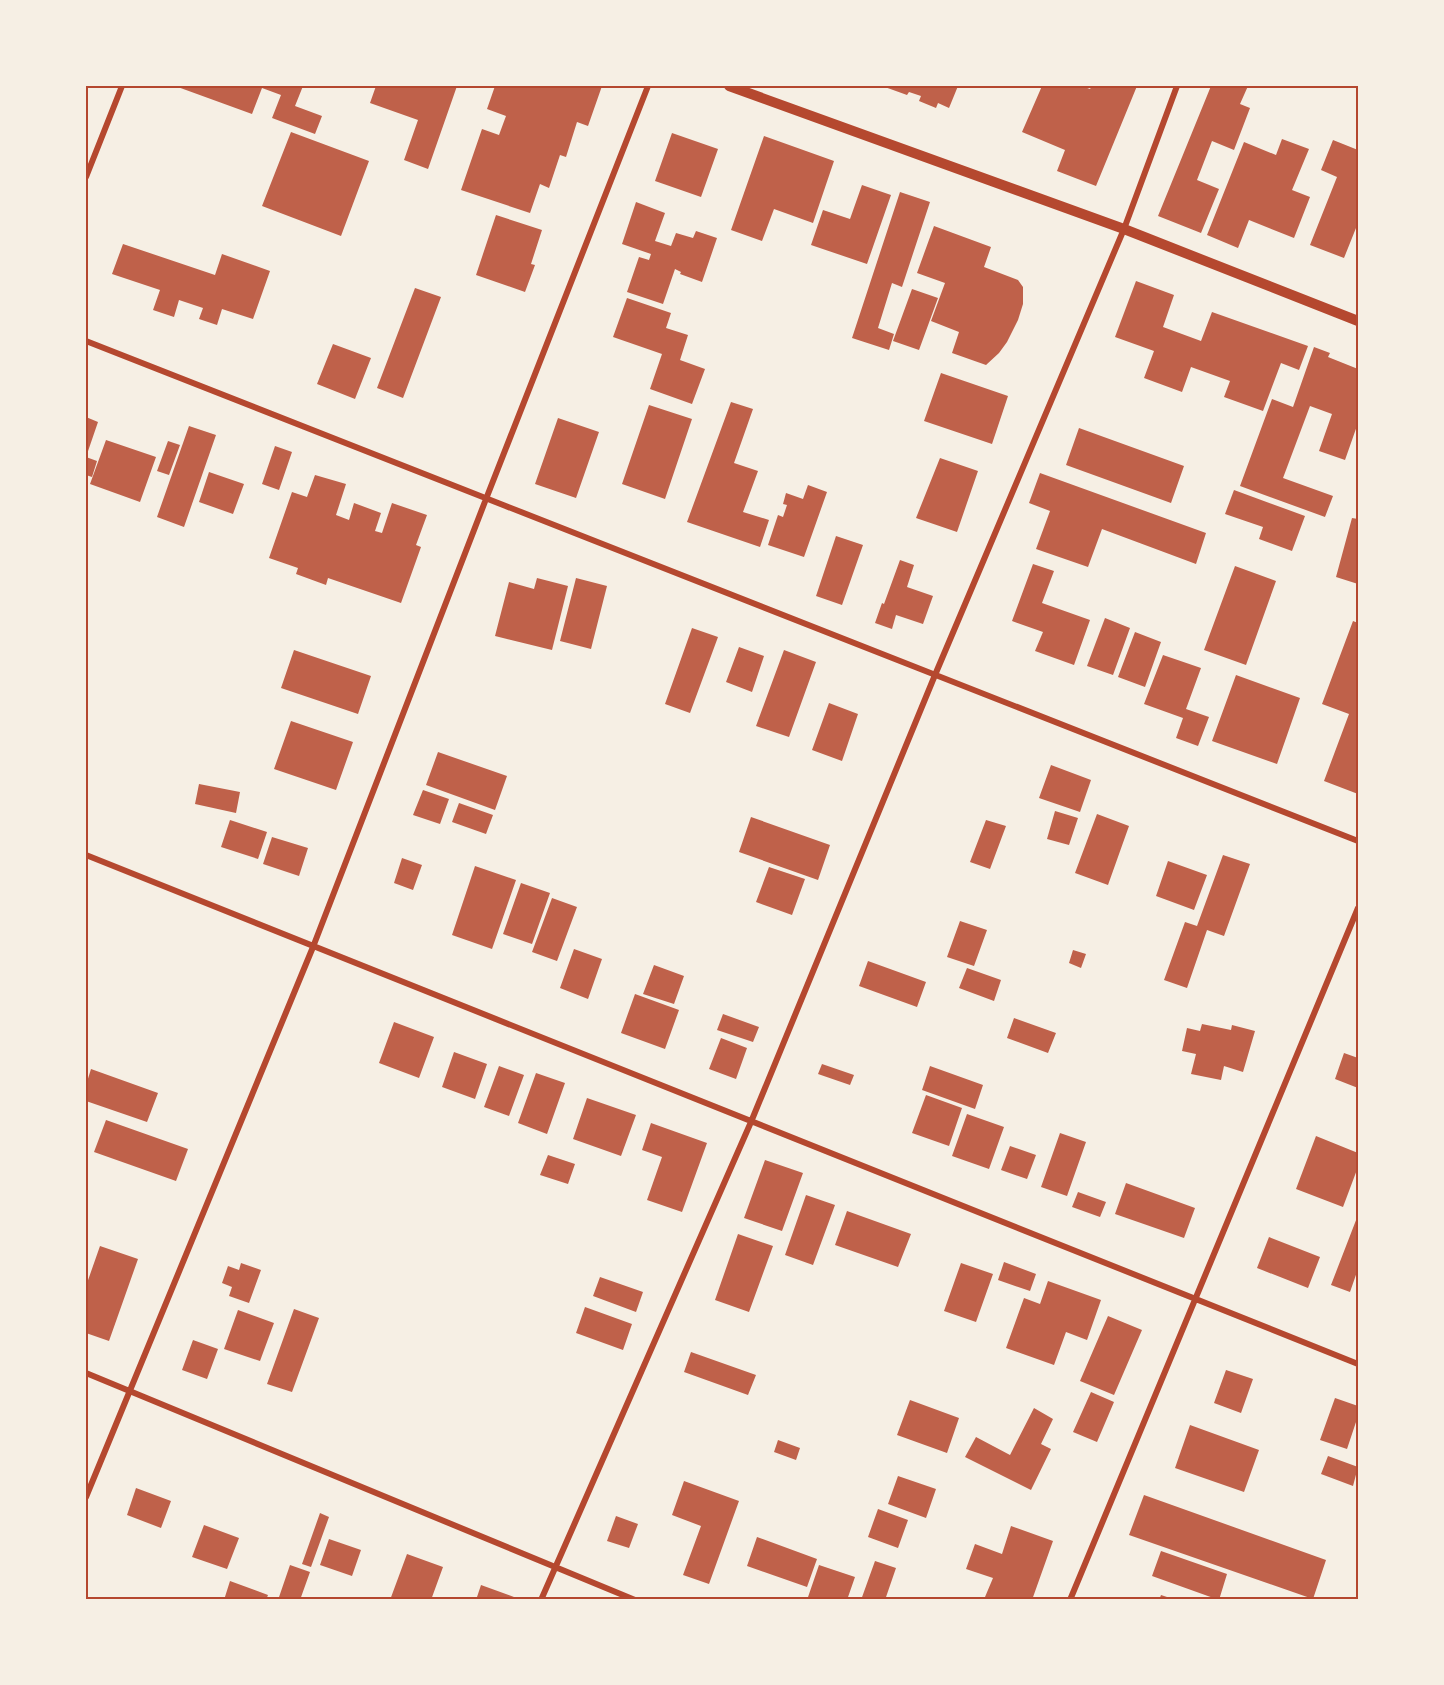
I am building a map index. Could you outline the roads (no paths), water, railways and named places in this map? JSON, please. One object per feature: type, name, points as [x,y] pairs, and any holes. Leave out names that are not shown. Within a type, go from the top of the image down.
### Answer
[{"type":"street","points":[[86,177],[123,86]]},
{"type":"street","points":[[86,1497],[313,947],[648,86]]},
{"type":"street","points":[[729,86],[1124,229],[1359,321]]},
{"type":"street","points":[[541,1599],[751,1122],[935,675],[1124,229],[1177,86]]},
{"type":"street","points":[[86,341],[1359,841]]},
{"type":"street","points":[[86,855],[1359,1364]]},
{"type":"street","points":[[1070,1599],[1359,908]]},
{"type":"street","points":[[86,1373],[635,1599]]}]
